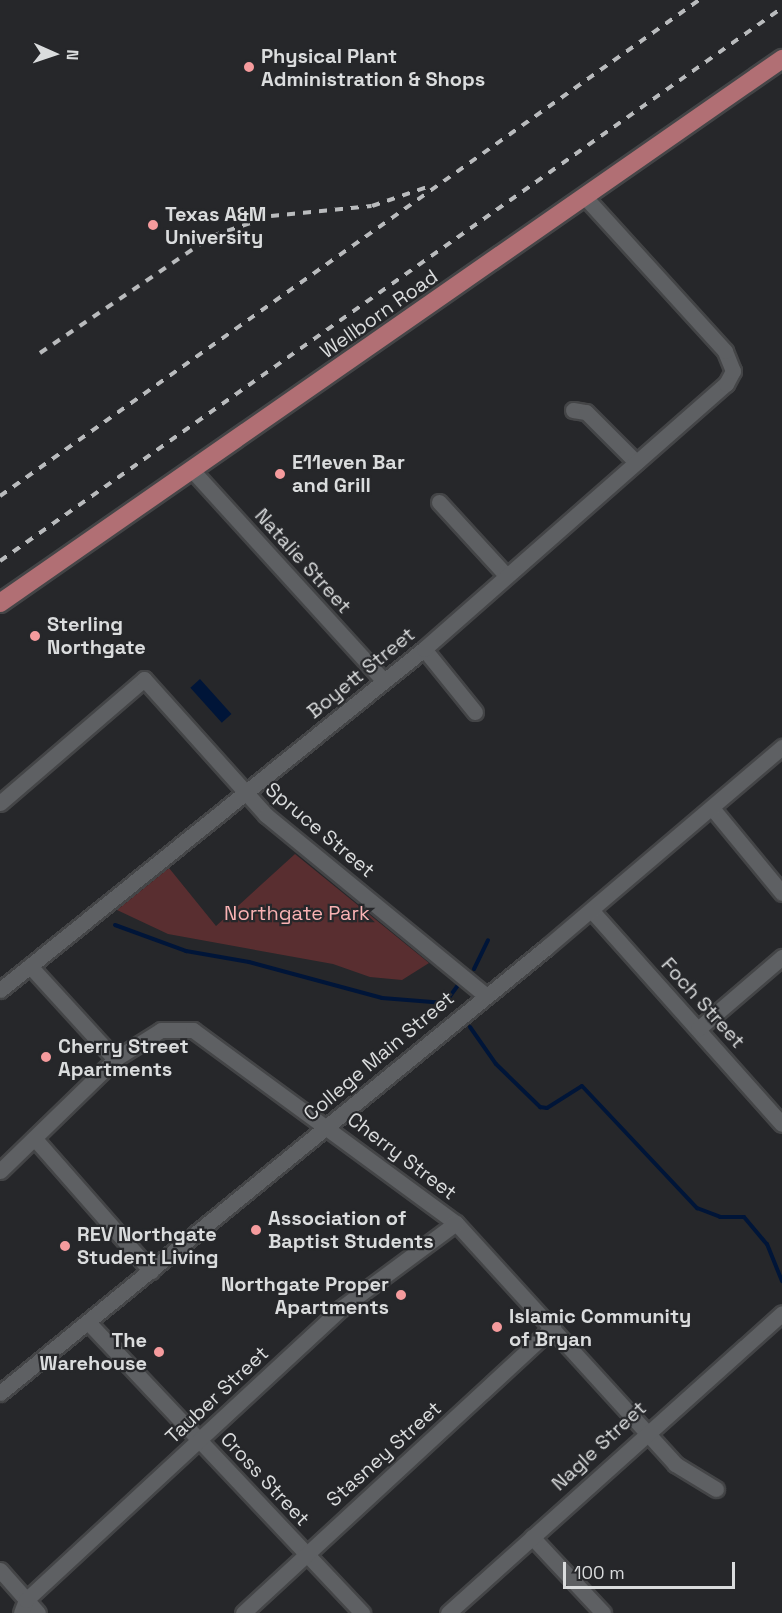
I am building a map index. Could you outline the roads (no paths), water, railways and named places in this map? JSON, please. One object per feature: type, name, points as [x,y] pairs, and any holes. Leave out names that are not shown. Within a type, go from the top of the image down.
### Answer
[{"type":"main road","name":"Wellborn Road","points":[[0,603],[586,198],[782,59]]},
{"type":"street","name":"Boyett Street","points":[[0,990],[424,649],[726,384],[733,371],[724,351],[586,198]]},
{"type":"street","points":[[573,410],[586,412],[636,462]]},
{"type":"street","name":"Natalie Street","points":[[192,470],[384,680]]},
{"type":"street","points":[[439,502],[506,575]]},
{"type":"street","points":[[424,649],[476,712]]},
{"type":"street","name":"Spruce Street","points":[[0,803],[144,680],[245,792],[485,995]]},
{"type":"street","name":"College Main Street","points":[[0,1393],[485,995],[592,911],[782,747]]},
{"type":"street","points":[[712,808],[782,892]]},
{"type":"street","name":"Foch Street","points":[[592,911],[782,1124]]},
{"type":"street","points":[[698,1029],[782,957]]},
{"type":"street","points":[[30,966],[115,1059]]},
{"type":"street","name":"Cherry Street","points":[[0,1172],[115,1059],[161,1030],[193,1030],[327,1126],[456,1223],[554,1327],[675,1464],[716,1489]]},
{"type":"street","points":[[35,1139],[151,1271]]},
{"type":"street","name":"Tauber Street","points":[[24,1607],[199,1440],[340,1310],[456,1223]]},
{"type":"street","name":"Nagle Street","points":[[448,1613],[646,1430],[781,1315]]},
{"type":"street","name":"Cross Street","points":[[88,1322],[362,1613]]},
{"type":"street","name":"Stasney Street","points":[[243,1613],[554,1327]]},
{"type":"street","points":[[532,1537],[603,1613]]},
{"type":"street","points":[[0,1570],[24,1607],[38,1613]]},
{"type":"water","points":[[200,679],[231,714],[222,723],[190,688]]},
{"type":"waterway","points":[[115,925],[186,951],[249,962],[382,998],[445,1003],[458,985]]},
{"type":"waterway","points":[[474,969],[488,940]]},
{"type":"waterway","points":[[470,1027],[496,1064],[540,1107],[547,1108],[582,1086],[697,1208],[720,1217],[744,1217],[767,1244],[782,1281]]},
{"type":"railway","points":[[0,496],[699,0]]},
{"type":"railway","points":[[0,561],[782,8]]},
{"type":"railway","points":[[40,353],[212,236],[271,216],[372,206],[427,187]]},
{"type":"place","name":"Physical Plant Administration & Shops","points":[[249,67]]},
{"type":"place","name":"Texas A&M University","points":[[153,225]]},
{"type":"place","name":"E11even Bar and Grill","points":[[280,474]]},
{"type":"place","name":"Sterling Northgate","points":[[35,636]]},
{"type":"place","name":"Cherry Street Apartments","points":[[46,1057]]},
{"type":"place","name":"Association of Baptist Students","points":[[256,1230]]},
{"type":"place","name":"REV Northgate Student Living","points":[[65,1246]]},
{"type":"place","name":"Northgate Proper Apartments","points":[[401,1295]]},
{"type":"place","name":"Islamic Community of Bryan","points":[[497,1327]]},
{"type":"place","name":"The Warehouse","points":[[159,1352]]},
{"type":"park label","name":"Northgate Park","points":[[297,913]]}]
